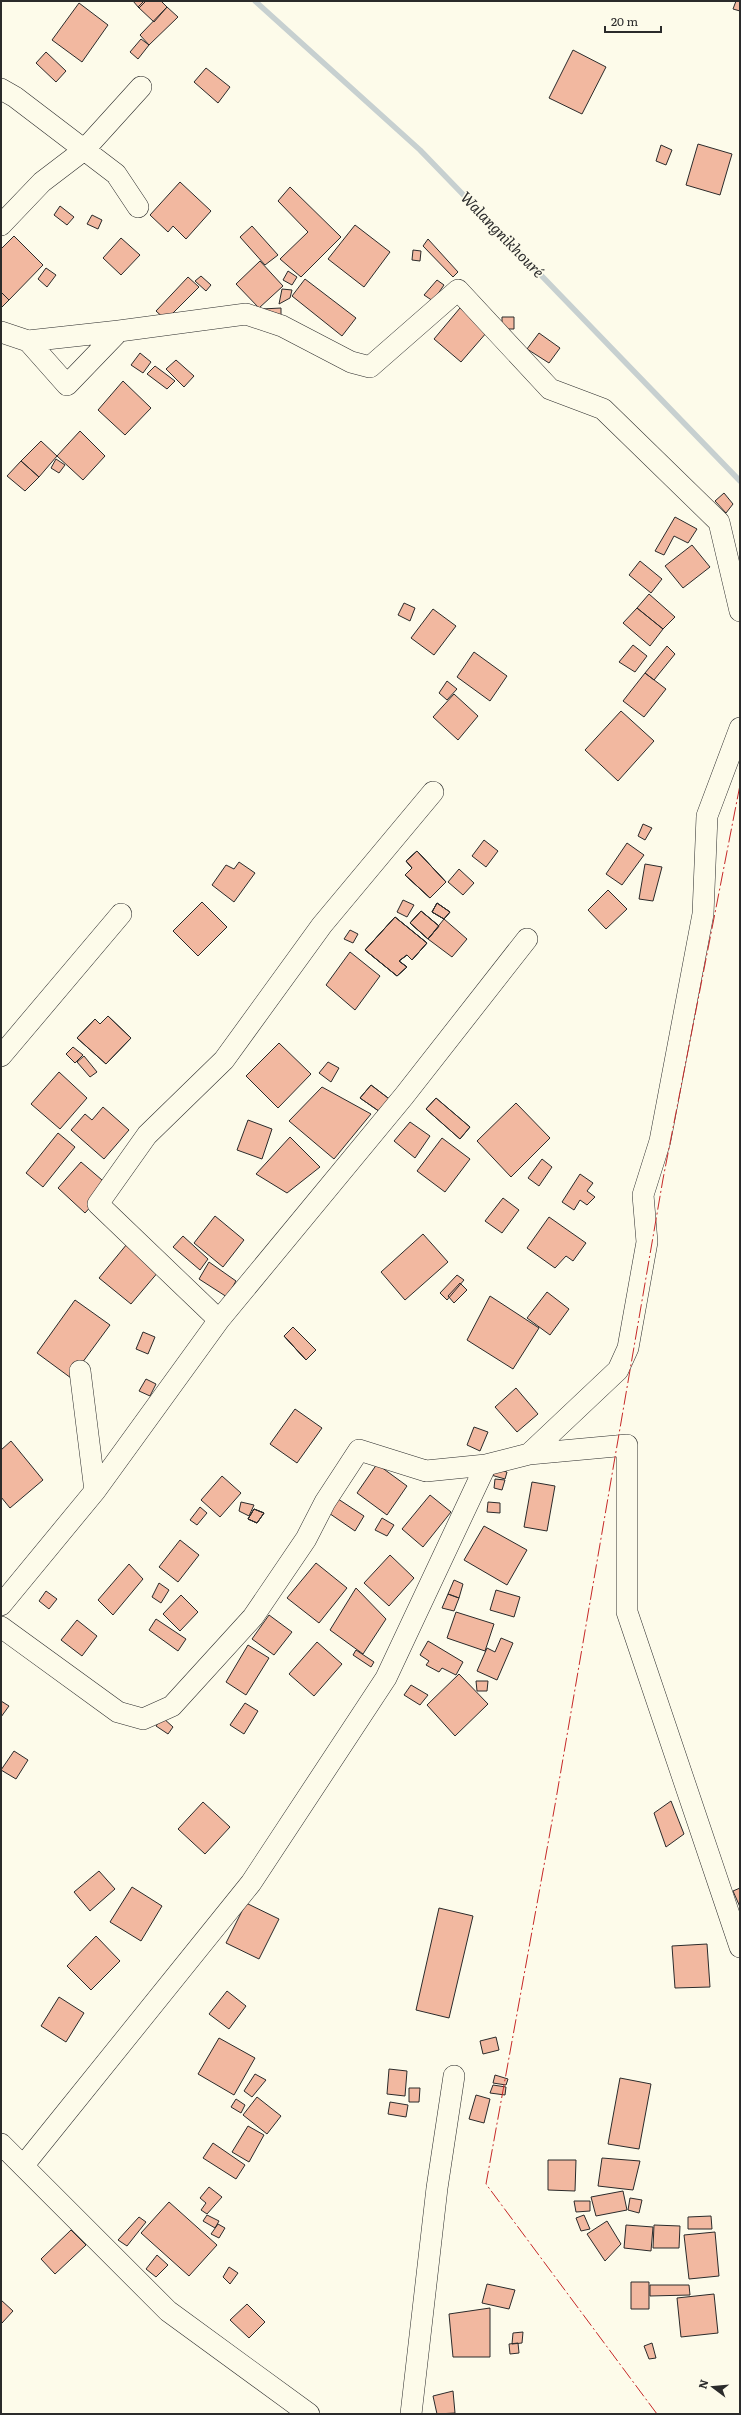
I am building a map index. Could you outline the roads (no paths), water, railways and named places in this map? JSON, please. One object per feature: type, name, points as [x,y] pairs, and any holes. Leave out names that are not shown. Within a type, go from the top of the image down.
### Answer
[{"type":"street","points":[[1,225],[42,182],[84,150],[141,88]]},
{"type":"street","points":[[1,89],[116,174],[138,207]]},
{"type":"street","points":[[1,332],[28,340],[119,332],[246,314],[282,326],[351,362],[370,367],[458,290],[550,389],[603,409],[719,522],[740,611]]},
{"type":"street","points":[[28,340],[67,385],[119,332]]},
{"type":"street","points":[[529,1454],[618,1370],[628,1348],[647,1242],[643,1195],[660,1141],[703,914],[707,816],[740,728]]},
{"type":"street","points":[[219,1320],[98,1204],[147,1135],[224,1060],[322,924],[433,792]]},
{"type":"street","points":[[1,1056],[121,914]]},
{"type":"street","points":[[1,1605],[95,1491],[219,1320],[404,1096],[527,939]]},
{"type":"street","points":[[80,1371],[95,1491]]},
{"type":"street","points":[[1,1627],[118,1712],[143,1719],[172,1706],[253,1616],[306,1539],[325,1502],[359,1450],[426,1471],[486,1465],[529,1454],[627,1445],[627,1612],[740,1947]]},
{"type":"street","points":[[23,2166],[260,1870],[386,1678],[486,1465]]},
{"type":"street","points":[[411,2414],[437,2188],[454,2076]]},
{"type":"street","points":[[1,2144],[168,2311],[309,2414]]},
{"type":"waterway","name":"Walangnikhouré","points":[[255,1],[420,150],[740,481]]}]
